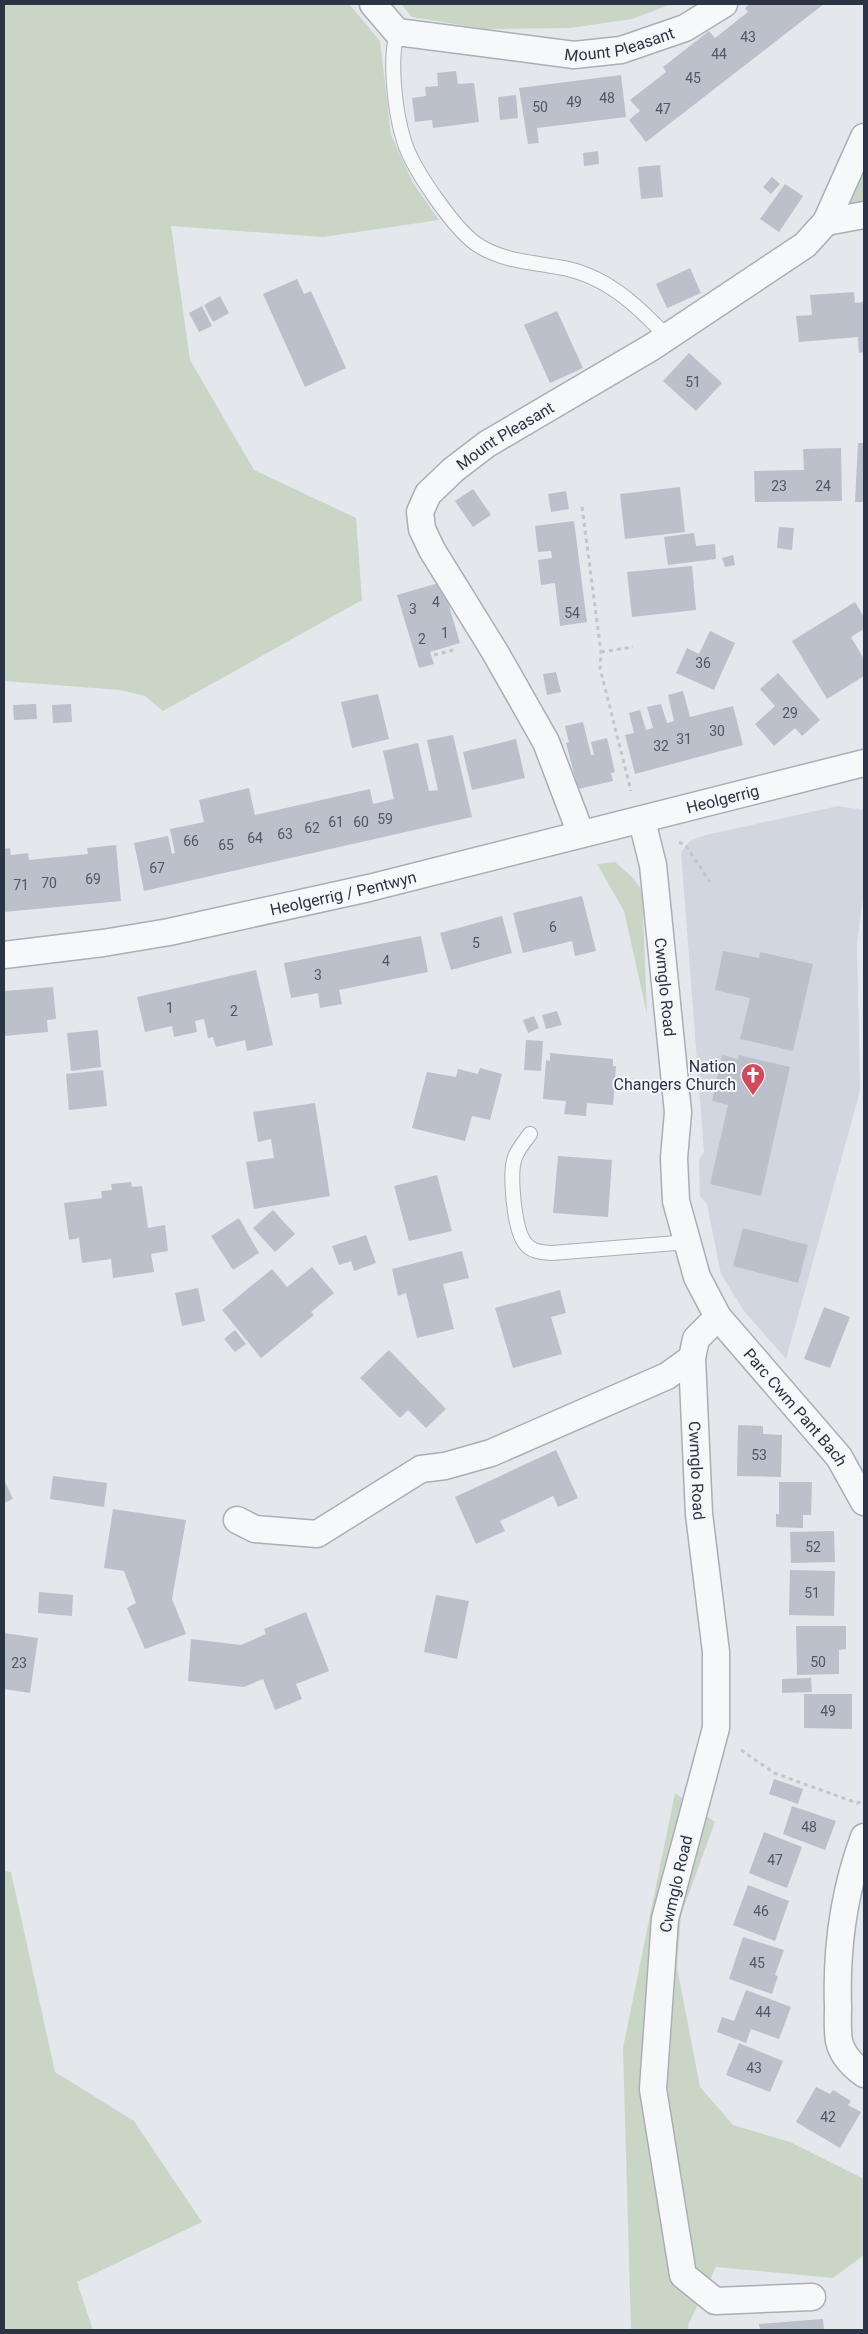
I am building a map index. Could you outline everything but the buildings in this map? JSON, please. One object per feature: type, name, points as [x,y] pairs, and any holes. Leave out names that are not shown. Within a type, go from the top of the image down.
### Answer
[{"type":"street","points":[[372,4],[398,32]]},
{"type":"street","name":"Mount Pleasant","points":[[398,32],[574,55],[621,50],[648,41],[685,28],[724,4]]},
{"type":"street","name":"Mount Pleasant","points":[[581,834],[546,742],[495,652],[432,550],[422,529],[420,512],[428,494],[453,470],[487,444],[604,376],[805,245],[826,222],[864,137]]},
{"type":"street","points":[[826,222],[864,215]]},
{"type":"street","name":"Heolgerrig","points":[[581,834],[640,821],[864,763]]},
{"type":"street","name":"Cwmglo Road","points":[[640,821],[653,865],[678,1112],[674,1158],[676,1200],[697,1277],[718,1317],[696,1339],[692,1358],[699,1514],[716,1652],[716,1728],[665,1920],[653,2089],[683,2275],[715,2300],[812,2297]]},
{"type":"street","name":"Heolgerrig / Pentwyn","points":[[4,955],[103,943],[169,932],[369,888],[581,834]]},
{"type":"street","name":"Parc Cwm Pant Bach","points":[[718,1317],[839,1457],[864,1502]]},
{"type":"street","points":[[237,1520],[255,1529],[317,1534],[421,1469],[445,1466],[491,1454],[667,1376],[692,1358]]},
{"type":"street","points":[[864,1837],[854,1864],[842,1920],[837,1984],[839,2041],[848,2061],[864,2074]]},
{"type":"lane","points":[[398,32],[393,46],[397,107],[404,142],[438,202],[464,234],[480,247],[501,256],[586,274],[605,283],[639,307],[666,337]]},
{"type":"lane","points":[[530,1134],[515,1156],[511,1180],[520,1235],[525,1244],[537,1252],[552,1253],[689,1242]]},
{"type":"path","points":[[582,507],[601,652],[600,668],[640,821]]},
{"type":"path","points":[[601,652],[633,647]]},
{"type":"path","points":[[716,1728],[744,1754],[774,1773],[857,1803],[864,1801]]},
{"type":"shaded area","points":[[838,806],[864,810],[864,889],[857,943],[860,1091],[786,1359],[744,1311],[721,1274],[707,1204],[700,1196],[699,1159],[704,1152],[681,852],[691,840],[706,835]]},
{"type":"green space","points":[[4,4],[349,4],[380,41],[391,135],[413,183],[439,220],[323,237],[171,226],[190,360],[254,470],[356,518],[362,600],[163,711],[145,696],[120,690],[4,681]]},
{"type":"green space","points":[[401,4],[672,4],[632,19],[570,28],[485,29],[412,17]]},
{"type":"green space","points":[[864,164],[864,203],[847,203]]},
{"type":"green space","points":[[615,862],[632,877],[642,890],[647,1014],[624,911],[597,864]]},
{"type":"green space","points":[[675,1793],[715,1822],[681,1915],[677,1967],[700,2087],[733,2125],[790,2142],[864,2179],[864,2255],[833,2278],[716,2267],[689,2323],[688,2330],[631,2330],[623,2048]]},
{"type":"green space","points":[[4,1871],[11,1872],[55,2072],[134,2121],[202,2222],[77,2282],[93,2330],[4,2330]]},
{"type":"place","name":"Nation Changers Church","points":[[753,1096]]}]
